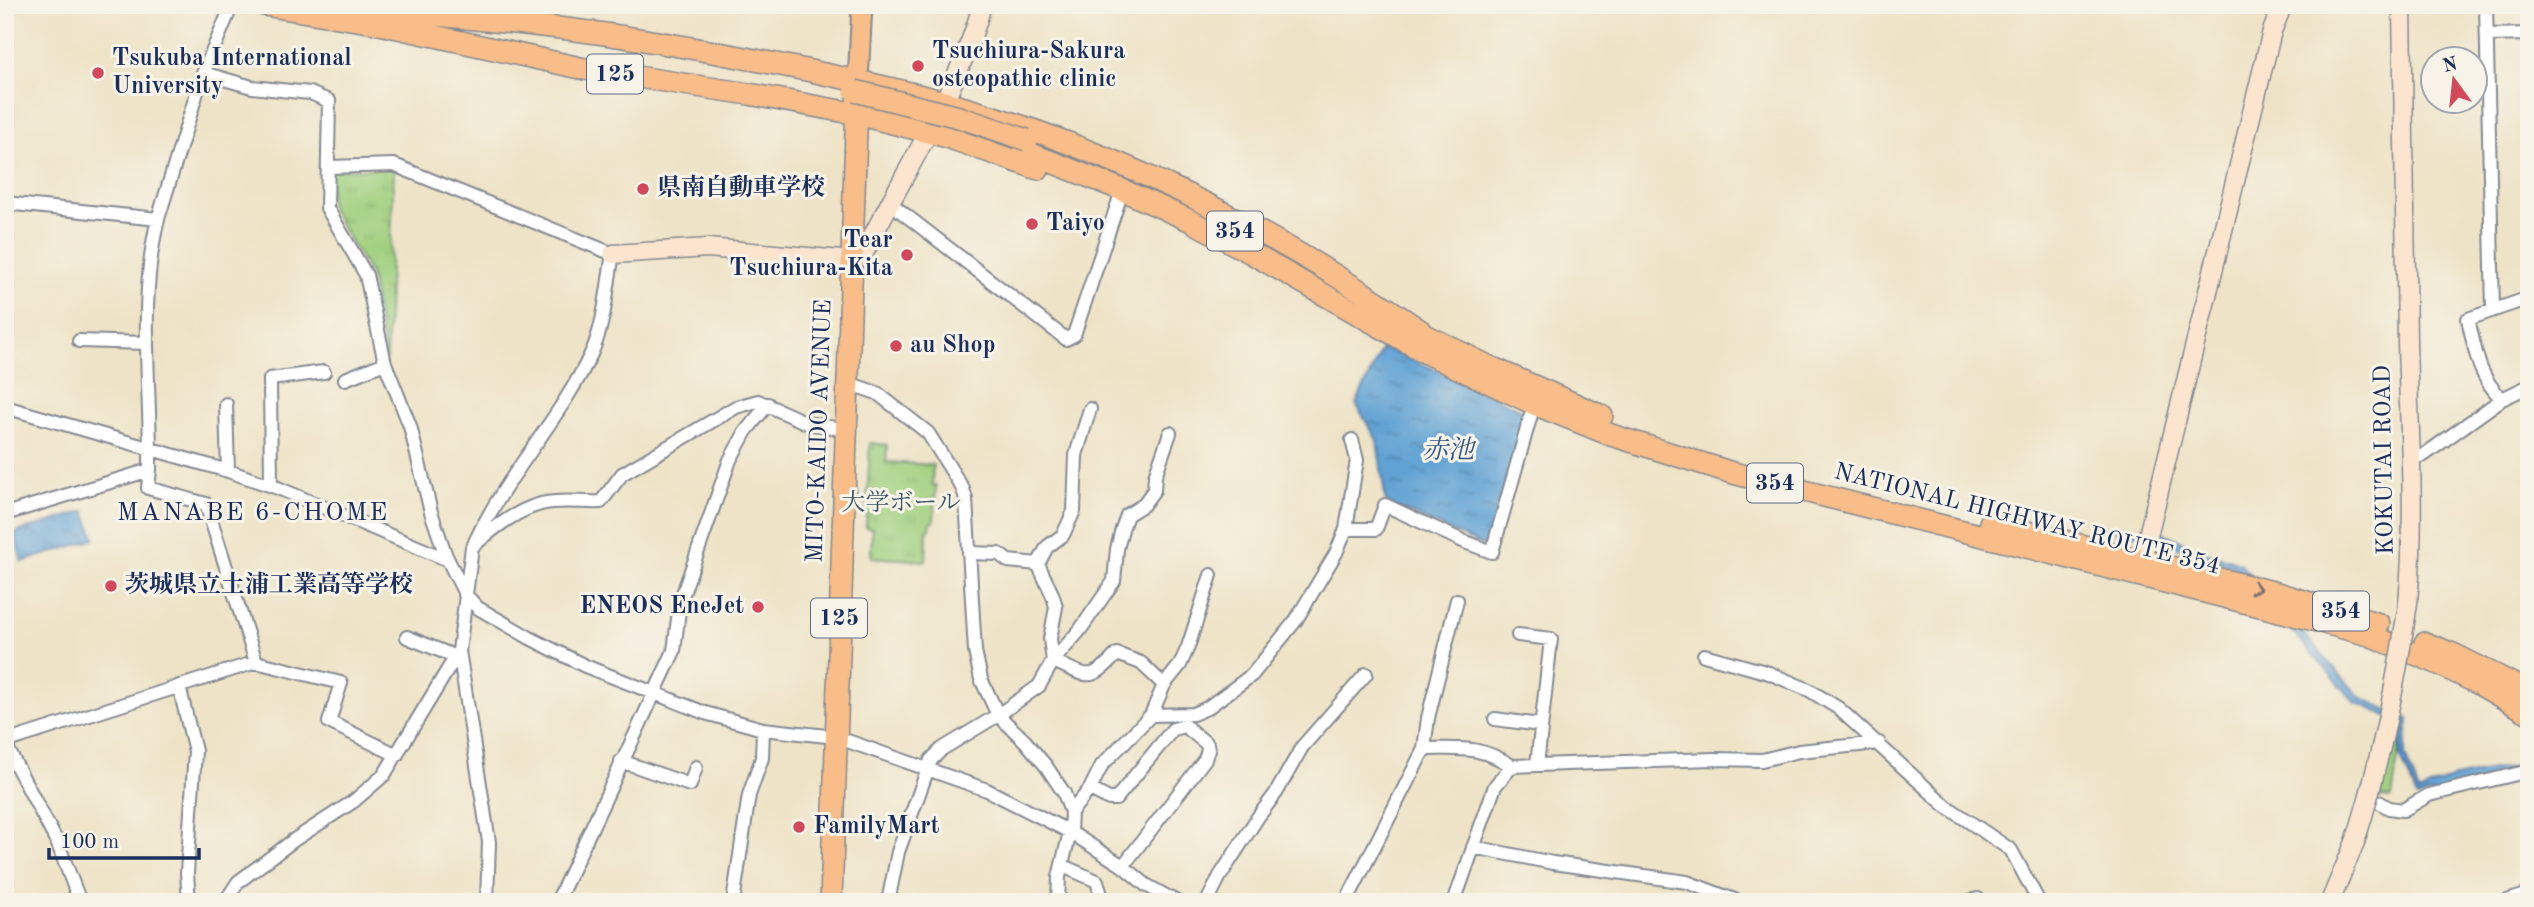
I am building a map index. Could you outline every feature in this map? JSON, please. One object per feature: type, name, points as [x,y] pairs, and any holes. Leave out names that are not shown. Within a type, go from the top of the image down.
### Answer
[{"type":"highway","name":"125","points":[[264,5],[591,32],[755,60],[857,97]]},
{"type":"highway","name":"125","points":[[358,5],[381,16],[585,69],[749,94],[857,97]]},
{"type":"highway","name":"125","points":[[381,16],[857,97]]},
{"type":"highway","points":[[857,97],[943,101],[1094,153],[1189,194],[1364,293],[1431,347]]},
{"type":"highway","points":[[857,97],[927,132],[995,153],[1119,200],[1248,262],[1349,321],[1431,347]]},
{"type":"highway","name":"NATIONAL HIGHWAY ROUTE 354","points":[[857,97],[959,117],[1026,145],[1119,175],[1185,205],[1534,404],[1611,435],[1733,473],[2369,635],[2469,679],[2529,713]]},
{"type":"highway","name":"MITO-KAIDO AVENUE","points":[[831,902],[857,97]]},
{"type":"highway","name":"NATIONAL HIGHWAY ROUTE 354","points":[[1431,347],[1611,420],[1764,467],[2133,574],[2277,593],[2374,622],[2455,655],[2529,692]]},
{"type":"main road","name":"MITO-KAIDO AVENUE","points":[[857,97],[862,5]]},
{"type":"street","points":[[232,5],[203,73],[149,255],[146,342],[150,448],[148,488],[206,504],[256,662]]},
{"type":"street","points":[[328,167],[394,165],[613,254],[708,248],[852,261],[864,253],[943,101],[964,55],[982,5]]},
{"type":"street","points":[[2133,574],[2272,31],[2283,5]]},
{"type":"street","name":"KOKUTAI ROAD","points":[[2330,902],[2355,842],[2384,740],[2399,668],[2412,564],[2402,5]]},
{"type":"street","points":[[2486,5],[2493,310]]},
{"type":"street","points":[[2488,35],[2529,34]]},
{"type":"street","points":[[203,73],[252,88],[310,93],[329,101],[327,208],[366,275],[385,363],[410,426],[431,512],[448,560],[465,594],[478,608],[585,666],[705,713],[763,729],[836,737],[987,789],[1070,832],[1123,866],[1146,885],[1177,902]]},
{"type":"street","points":[[890,204],[1066,339],[1074,335],[1119,200]]},
{"type":"street","points":[[5,203],[158,219]]},
{"type":"street","points":[[854,208],[863,220],[880,223]]},
{"type":"street","points":[[487,902],[489,842],[458,654],[472,547],[488,513],[556,413],[591,354],[613,254]]},
{"type":"street","points":[[2502,399],[2490,387],[2480,370],[2468,319],[2529,298]]},
{"type":"street","points":[[79,341],[146,342]]},
{"type":"street","points":[[345,379],[385,363]]},
{"type":"street","points":[[271,486],[270,379],[324,372]]},
{"type":"street","points":[[848,383],[877,393],[933,439],[966,499],[975,651],[981,679],[998,715],[1046,766],[1064,793],[1071,812],[1070,832],[1059,877],[1057,901]]},
{"type":"street","points":[[2412,458],[2424,455],[2502,399],[2529,386]]},
{"type":"street","points":[[472,547],[506,521],[541,504],[601,502],[622,474],[736,407],[758,401],[807,422],[846,430]]},
{"type":"street","points":[[226,404],[228,471]]},
{"type":"street","points":[[557,902],[674,651],[680,602],[725,472],[746,431],[768,404]]},
{"type":"street","points":[[1346,530],[1376,528],[1385,505],[1492,552],[1534,404]]},
{"type":"street","points":[[5,407],[228,471],[271,486],[448,560]]},
{"type":"street","points":[[1038,564],[1047,547],[1063,535],[1074,510],[1076,454],[1090,409]]},
{"type":"street","points":[[888,902],[898,852],[931,760],[942,749],[1039,686],[1053,661],[1080,630],[1114,581],[1117,549],[1127,515],[1143,505],[1154,490],[1155,476],[1170,433]]},
{"type":"street","points":[[1151,715],[1193,714],[1207,708],[1252,675],[1296,620],[1336,553],[1346,530],[1357,460],[1352,440]]},
{"type":"street","points":[[5,514],[150,470]]},
{"type":"street","points":[[969,553],[999,554],[1008,561],[1038,564]]},
{"type":"street","points":[[1038,564],[1054,596],[1056,607],[1050,639],[1053,661]]},
{"type":"street","points":[[1071,812],[1090,789],[1102,765],[1151,715],[1164,685],[1180,665],[1188,647],[1211,575]]},
{"type":"street","points":[[1346,902],[1424,749],[1428,718],[1457,600]]},
{"type":"street","points":[[1518,635],[1551,639],[1537,765]]},
{"type":"street","points":[[407,637],[458,654]]},
{"type":"street","points":[[225,902],[238,882],[294,840],[354,801],[384,775],[458,654]]},
{"type":"street","points":[[1053,661],[1088,676],[1099,673],[1117,654],[1141,663],[1164,685]]},
{"type":"street","points":[[1704,655],[1769,673],[1809,690],[1838,708],[1946,806],[2011,850],[2039,902]]},
{"type":"street","points":[[80,902],[58,844],[5,743],[256,662],[341,683],[329,722],[397,755]]},
{"type":"street","points":[[1207,902],[1220,876],[1276,793],[1302,747],[1366,674]]},
{"type":"street","points":[[179,686],[195,751],[187,873],[189,902]]},
{"type":"street","points":[[1495,719],[1540,725]]},
{"type":"street","points":[[1090,789],[1109,799],[1116,799],[1173,729],[1185,726],[1207,744],[1205,759],[1123,866]]},
{"type":"street","points":[[733,902],[749,795],[762,758],[763,729]]},
{"type":"street","points":[[1424,749],[1471,749],[1494,754],[1512,766],[1740,758],[1762,760],[1799,751],[1879,743]]},
{"type":"street","points":[[621,761],[690,785],[696,766]]},
{"type":"street","points":[[1454,902],[1495,786],[1512,766]]},
{"type":"street","points":[[2379,802],[2389,808],[2403,810],[2429,795],[2529,771]]},
{"type":"street","points":[[1473,847],[1553,863],[1687,882],[1740,902]]},
{"type":"street","points":[[1063,866],[1097,881],[1103,902]]},
{"type":"street","points":[[1146,885],[1148,902]]},
{"type":"street","points":[[2504,902],[2529,894]]},
{"type":"green space","points":[[330,169],[394,169],[386,360],[370,274],[330,207]]},
{"type":"green space","name":"大学ボール","points":[[870,443],[887,445],[886,462],[933,465],[932,485],[936,485],[934,522],[931,522],[930,529],[927,530],[926,561],[871,557],[872,529],[866,527]]},
{"type":"green space","points":[[2399,722],[2403,723],[2392,798],[2380,797]]},
{"type":"water","name":"赤池","points":[[1382,348],[1437,370],[1528,413],[1491,549],[1386,503],[1377,440],[1356,404]]},
{"type":"water","points":[[85,511],[95,539],[22,562],[14,533]]},
{"type":"water","points":[[2117,528],[2157,530],[2200,550],[2240,563],[2360,697],[2408,719],[2405,755],[2419,793],[2444,781],[2472,774],[2528,764],[2529,769],[2417,798],[2400,755],[2403,723],[2355,702],[2236,568],[2197,556],[2155,536],[2117,533]]},
{"type":"waterway","points":[[2102,532],[2120,528]]},
{"type":"place","name":"Tsuchiura-Sakura osteopathic clinic","points":[[918,66]]},
{"type":"place","name":"Tsukuba International University","points":[[98,73]]},
{"type":"place","name":"県南自動車学校","points":[[643,189]]},
{"type":"place","name":"Taiyo","points":[[1032,224]]},
{"type":"place","name":"Tear Tsuchiura-Kita","points":[[907,255]]},
{"type":"place","name":"au Shop","points":[[896,346]]},
{"type":"place","name":"茨城県立土浦工業高等学校","points":[[111,586]]},
{"type":"place","name":"ENEOS EneJet","points":[[758,607]]},
{"type":"place","name":"FamilyMart","points":[[799,827]]},
{"type":"district","name":"MANABE 6-CHOME","points":[[253,513]]}]
